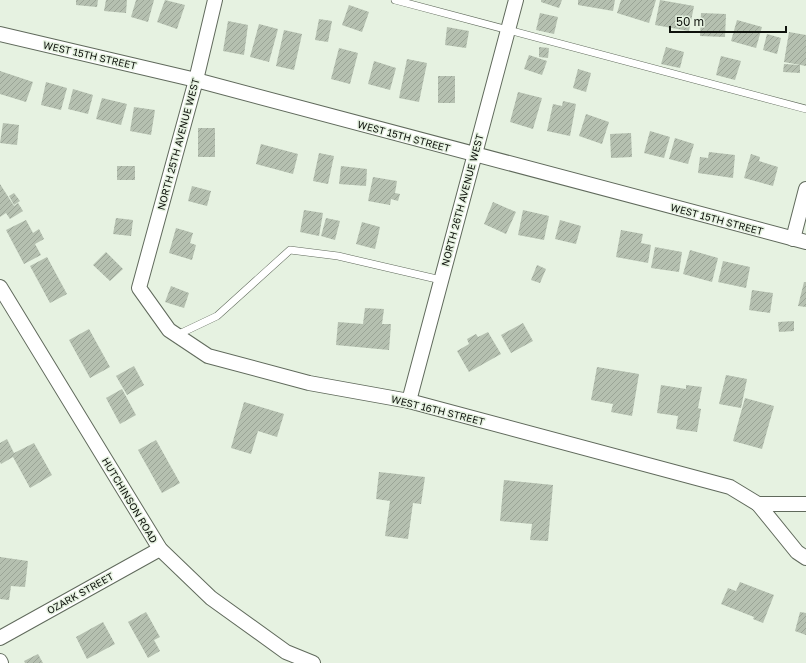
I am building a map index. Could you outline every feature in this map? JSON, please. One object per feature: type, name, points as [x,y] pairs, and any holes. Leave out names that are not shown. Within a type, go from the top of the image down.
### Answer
[{"type":"street","name":"NORTH 25TH AVENUE WEST","points":[[139,288],[196,80],[215,0]]},
{"type":"street","name":"NORTH 26TH AVENUE WEST","points":[[409,401],[516,0]]},
{"type":"street","name":"WEST 15TH STREET","points":[[0,34],[196,80],[799,240]]},
{"type":"street","points":[[799,240],[806,189]]},
{"type":"street","name":"HUTCHINSON ROAD","points":[[0,287],[160,549],[211,598],[289,657],[314,663]]},
{"type":"street","name":"WEST 16TH STREET","points":[[139,288],[169,330],[208,356],[309,383],[409,401],[730,487],[758,504],[797,552],[806,558]]},
{"type":"street","points":[[758,504],[806,504]]},
{"type":"street","name":"OZARK STREET","points":[[0,638],[160,549]]},
{"type":"lane","points":[[395,0],[507,31],[806,109]]},
{"type":"lane","points":[[177,336],[217,316],[290,250],[338,256],[441,280]]},
{"type":"building","points":[[76,0],[98,0],[97,7],[76,5]]},
{"type":"building","points":[[106,0],[127,0],[126,13],[104,11]]},
{"type":"building","points":[[136,0],[154,0],[148,22],[131,17]]},
{"type":"building","points":[[165,0],[185,5],[177,29],[157,22]]},
{"type":"building","points":[[541,0],[562,0],[559,8],[541,2]]},
{"type":"building","points":[[578,0],[615,0],[613,11],[578,5]]},
{"type":"building","points":[[621,0],[656,0],[649,23],[617,13]]},
{"type":"building","points":[[660,0],[694,6],[689,31],[655,25]]},
{"type":"building","points":[[349,5],[369,12],[362,32],[342,25]]},
{"type":"building","points":[[540,13],[558,17],[554,34],[536,30]]},
{"type":"building","points":[[701,13],[726,14],[725,37],[700,36]]},
{"type":"building","points":[[319,19],[332,21],[328,42],[315,40]]},
{"type":"building","points":[[737,20],[762,27],[756,48],[731,41]]},
{"type":"building","points":[[228,21],[248,25],[244,55],[223,51]]},
{"type":"building","points":[[259,24],[278,29],[269,62],[250,57]]},
{"type":"building","points":[[447,27],[469,31],[466,48],[445,45]]},
{"type":"building","points":[[284,30],[302,34],[294,70],[276,66]]},
{"type":"building","points":[[789,32],[806,35],[806,66],[784,62]]},
{"type":"building","points":[[767,34],[781,38],[777,54],[763,50]]},
{"type":"building","points":[[539,47],[549,48],[548,58],[539,57]]},
{"type":"building","points":[[666,47],[684,52],[680,68],[661,64]]},
{"type":"building","points":[[339,48],[358,53],[350,84],[331,79]]},
{"type":"building","points":[[529,55],[547,61],[542,75],[524,69]]},
{"type":"building","points":[[721,56],[741,61],[735,80],[716,75]]},
{"type":"building","points":[[407,59],[427,63],[419,102],[399,98]]},
{"type":"building","points":[[374,61],[396,68],[390,90],[368,84]]},
{"type":"building","points":[[784,64],[800,65],[800,73],[783,72]]},
{"type":"building","points":[[578,69],[591,73],[586,92],[573,88]]},
{"type":"building","points":[[0,71],[33,82],[26,102],[0,94]]},
{"type":"building","points":[[438,76],[455,76],[455,103],[438,103]]},
{"type":"building","points":[[46,82],[67,88],[61,110],[41,105]]},
{"type":"building","points":[[73,89],[93,95],[88,114],[68,109]]},
{"type":"building","points":[[518,92],[542,98],[533,129],[510,122]]},
{"type":"building","points":[[102,98],[127,104],[121,125],[96,119]]},
{"type":"building","points":[[563,101],[576,104],[570,136],[547,131],[553,104],[562,106]]},
{"type":"building","points":[[134,107],[155,110],[151,135],[130,131]]},
{"type":"building","points":[[586,114],[609,122],[602,144],[579,136]]},
{"type":"building","points":[[3,123],[19,125],[17,145],[0,143]]},
{"type":"building","points":[[198,128],[215,128],[215,157],[198,157]]},
{"type":"building","points":[[650,131],[670,137],[664,158],[644,153]]},
{"type":"building","points":[[631,133],[632,157],[611,158],[610,134]]},
{"type":"building","points":[[675,138],[694,144],[688,164],[669,159]]},
{"type":"building","points":[[261,144],[298,154],[293,174],[256,164]]},
{"type":"building","points":[[709,152],[735,155],[733,178],[698,173],[700,157],[708,158]]},
{"type":"building","points":[[319,153],[334,156],[328,184],[313,181]]},
{"type":"building","points":[[751,154],[760,157],[759,161],[778,167],[773,186],[744,178]]},
{"type":"building","points":[[117,166],[135,166],[135,180],[117,180]]},
{"type":"building","points":[[341,166],[367,169],[366,186],[339,184]]},
{"type":"building","points":[[373,177],[397,181],[395,193],[400,194],[398,201],[391,199],[390,205],[368,201]]},
{"type":"building","points":[[0,184],[14,206],[18,203],[23,211],[10,219],[6,213],[0,217]]},
{"type":"building","points":[[192,186],[211,191],[207,206],[188,201]]},
{"type":"building","points":[[14,193],[20,201],[14,205],[9,196]]},
{"type":"building","points":[[493,202],[516,212],[506,234],[484,224]]},
{"type":"building","points":[[304,210],[323,213],[319,236],[300,232]]},
{"type":"building","points":[[523,210],[549,216],[544,240],[518,235]]},
{"type":"building","points":[[116,218],[133,220],[131,236],[113,234]]},
{"type":"building","points":[[326,218],[340,221],[335,240],[321,236]]},
{"type":"building","points":[[26,220],[33,233],[39,229],[44,239],[35,244],[41,255],[24,264],[6,230]]},
{"type":"building","points":[[560,220],[581,226],[576,244],[555,239]]},
{"type":"building","points":[[362,222],[380,227],[375,249],[356,244]]},
{"type":"building","points":[[176,228],[193,233],[190,243],[196,245],[192,260],[169,253]]},
{"type":"building","points":[[621,230],[643,234],[641,243],[651,245],[648,263],[616,257]]},
{"type":"building","points":[[655,247],[682,252],[679,272],[651,268]]},
{"type":"building","points":[[690,250],[718,258],[712,282],[683,274]]},
{"type":"building","points":[[106,252],[123,269],[110,281],[93,265]]},
{"type":"building","points":[[47,257],[67,294],[50,303],[30,266]]},
{"type":"building","points":[[723,261],[750,267],[746,288],[718,282]]},
{"type":"building","points":[[537,265],[546,269],[540,283],[531,280]]},
{"type":"building","points":[[804,282],[806,282],[806,307],[798,306]]},
{"type":"building","points":[[171,286],[189,293],[184,308],[165,302]]},
{"type":"building","points":[[752,290],[773,293],[770,313],[749,310]]},
{"type":"building","points":[[365,308],[384,309],[382,324],[391,324],[389,350],[336,345],[338,322],[363,324]]},
{"type":"building","points":[[794,321],[794,331],[779,332],[778,322]]},
{"type":"building","points":[[523,323],[533,341],[511,353],[501,335]]},
{"type":"building","points":[[89,329],[110,367],[90,378],[69,340]]},
{"type":"building","points":[[488,332],[501,354],[469,372],[457,351],[469,344],[467,339],[476,334],[478,337]]},
{"type":"building","points":[[134,366],[144,385],[127,395],[116,376]]},
{"type":"building","points":[[597,367],[639,374],[632,416],[611,412],[613,404],[591,400]]},
{"type":"building","points":[[726,375],[747,379],[741,408],[719,404]]},
{"type":"building","points":[[661,385],[686,389],[686,385],[702,387],[698,408],[701,409],[697,432],[676,429],[678,416],[657,413]]},
{"type":"building","points":[[122,389],[136,415],[120,424],[106,398]]},
{"type":"building","points":[[745,398],[774,406],[762,449],[733,441]]},
{"type":"building","points":[[244,402],[284,414],[277,437],[258,431],[251,454],[231,448]]},
{"type":"building","points":[[7,439],[14,453],[34,443],[52,475],[30,488],[13,457],[1,464],[0,462],[0,443]]},
{"type":"building","points":[[156,440],[180,483],[162,493],[138,450]]},
{"type":"building","points":[[379,472],[425,477],[421,504],[413,503],[408,539],[385,536],[390,501],[376,499]]},
{"type":"building","points":[[504,480],[553,485],[548,541],[530,540],[532,524],[500,521]]},
{"type":"building","points":[[0,557],[28,561],[25,587],[11,586],[9,600],[0,599]]},
{"type":"building","points":[[740,582],[774,595],[763,623],[753,619],[754,617],[721,604],[728,588],[736,591]]},
{"type":"building","points":[[146,612],[160,637],[154,640],[160,651],[148,658],[128,622]]},
{"type":"building","points":[[800,612],[806,613],[806,635],[795,631]]},
{"type":"building","points":[[103,622],[115,644],[87,659],[76,637]]},
{"type":"building","points":[[38,654],[43,663],[25,663],[24,661]]}]
